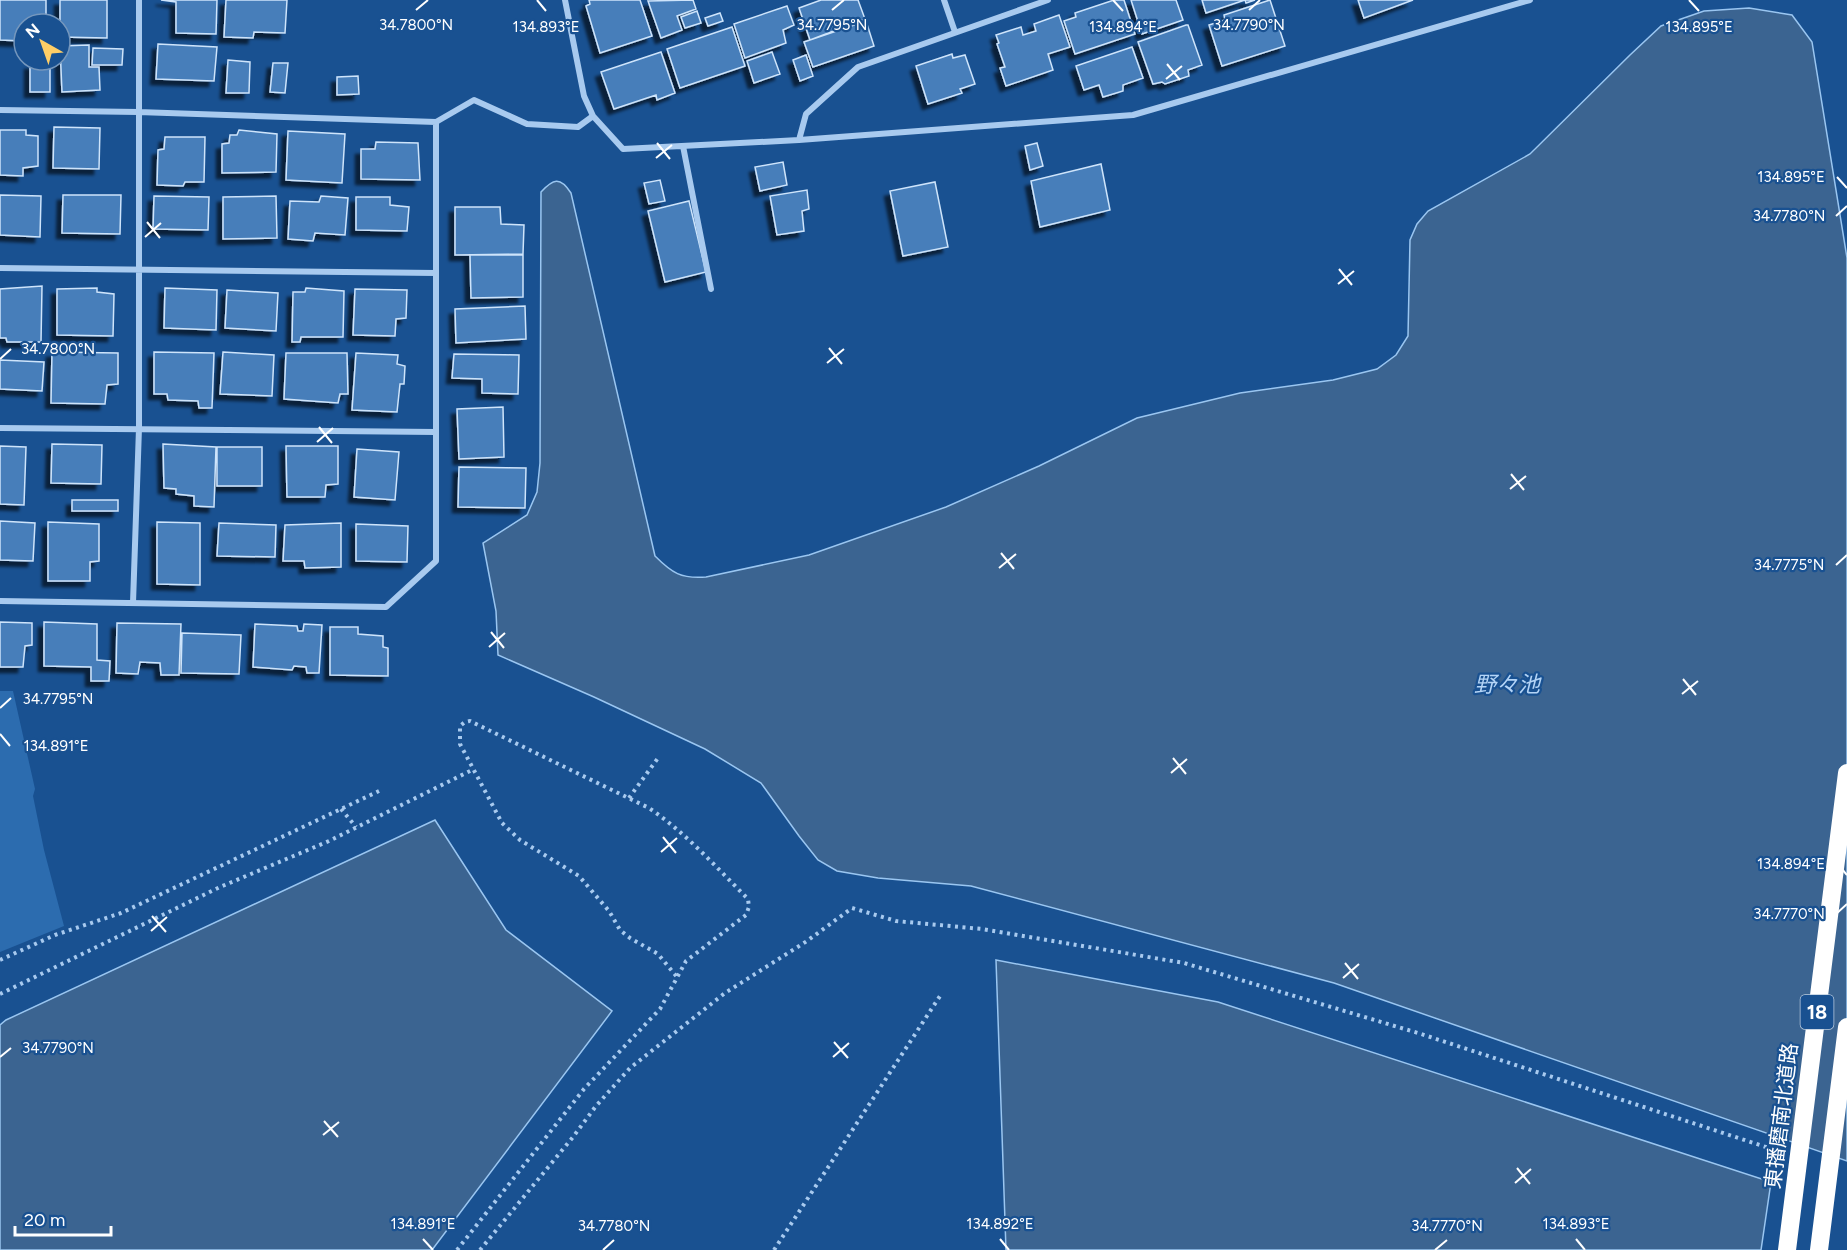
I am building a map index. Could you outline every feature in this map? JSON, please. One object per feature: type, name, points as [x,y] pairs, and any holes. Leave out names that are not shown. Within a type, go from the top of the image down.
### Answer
[{"type":"highway","name":"東播磨南北道路","points":[[1786,1250],[1847,773]]},
{"type":"highway","name":"18","points":[[1819,1250],[1847,1027]]},
{"type":"street","points":[[133,603],[139,428],[139,0]]},
{"type":"street","points":[[565,0],[584,96],[593,116],[623,149],[799,140],[1133,115],[1530,0]]},
{"type":"street","points":[[944,0],[955,32]]},
{"type":"street","points":[[799,140],[806,114],[858,68],[1048,0]]},
{"type":"street","points":[[0,110],[436,122],[474,100],[527,124],[578,127],[593,116]]},
{"type":"street","points":[[0,602],[386,607],[436,561],[436,122]]},
{"type":"street","points":[[683,146],[711,289]]},
{"type":"street","points":[[0,268],[436,273]]},
{"type":"street","points":[[0,428],[436,432]]},
{"type":"path","points":[[457,1250],[584,1089],[660,1009],[686,961],[746,915],[749,907],[748,899],[688,838],[649,808],[470,721],[460,726],[460,744],[502,823],[520,840],[579,876],[609,911],[620,930],[658,954],[677,977]]},
{"type":"path","points":[[629,798],[658,758]]},
{"type":"path","points":[[0,994],[220,887],[329,841],[474,769]]},
{"type":"path","points":[[0,960],[55,935],[121,913],[379,791]]},
{"type":"path","points":[[341,809],[356,827]]},
{"type":"path","points":[[480,1250],[596,1106],[630,1068],[725,993],[807,941],[852,908],[896,921],[982,929],[1184,963],[1429,1037],[1778,1151]]},
{"type":"path","points":[[774,1250],[942,993]]},
{"type":"shaded area","points":[[0,691],[13,691],[35,789],[33,796],[44,850],[64,926],[0,952]]},
{"type":"water","name":"野々池","points":[[1749,8],[1792,15],[1812,42],[1847,258],[1847,1161],[1334,983],[971,886],[878,878],[837,871],[818,860],[761,783],[705,749],[498,655],[496,611],[483,543],[527,515],[537,492],[540,463],[541,192],[549,184],[560,182],[571,193],[655,556],[678,574],[706,577],[809,555],[946,507],[1039,466],[1137,418],[1240,393],[1333,380],[1377,369],[1396,355],[1408,336],[1410,240],[1417,224],[1428,211],[1530,154],[1661,26],[1704,11]]},
{"type":"water","points":[[435,820],[506,930],[612,1011],[432,1250],[0,1250],[0,1025],[6,1020]]},
{"type":"water","points":[[996,960],[1218,1002],[1771,1182],[1761,1250],[1006,1250]]},
{"type":"building","points":[[0,0],[46,0],[46,12],[12,12],[12,40],[0,40]]},
{"type":"building","points":[[60,0],[107,0],[107,38],[72,37],[72,12],[60,12]]},
{"type":"building","points":[[161,0],[217,0],[216,34],[176,33],[176,2]]},
{"type":"building","points":[[226,0],[287,0],[285,33],[254,32],[253,38],[224,37]]},
{"type":"building","points":[[589,0],[640,0],[652,36],[600,53],[586,6],[590,4]]},
{"type":"building","points":[[693,0],[696,9],[677,16],[682,30],[661,38],[648,1]]},
{"type":"building","points":[[821,0],[858,0],[865,19],[810,40],[799,8]]},
{"type":"building","points":[[1114,0],[1124,0],[1135,34],[1075,54],[1064,21],[1076,17],[1075,13]]},
{"type":"building","points":[[1131,0],[1176,0],[1183,20],[1142,34]]},
{"type":"building","points":[[1202,0],[1245,0],[1206,13]]},
{"type":"building","points":[[1270,0],[1285,46],[1222,66],[1209,25],[1225,20],[1224,15]]},
{"type":"building","points":[[1358,0],[1413,0],[1364,18]]},
{"type":"building","points":[[787,6],[794,25],[783,30],[786,43],[745,58],[734,24]]},
{"type":"building","points":[[697,11],[701,23],[685,28],[681,17]]},
{"type":"building","points":[[720,13],[723,21],[708,26],[705,18]]},
{"type":"building","points":[[1059,15],[1070,47],[1048,54],[1053,70],[1006,86],[1000,68],[1005,67],[996,35],[1021,27],[1023,35],[1036,31],[1034,24]]},
{"type":"building","points":[[866,21],[874,46],[813,67],[804,42]]},
{"type":"building","points":[[1188,25],[1202,65],[1188,70],[1189,76],[1165,84],[1162,82],[1153,84],[1138,42]]},
{"type":"building","points":[[732,27],[745,66],[680,88],[667,49]]},
{"type":"building","points":[[158,44],[217,47],[214,81],[156,79]]},
{"type":"building","points":[[89,45],[89,67],[99,67],[100,90],[62,92],[61,72],[72,72],[72,46]]},
{"type":"building","points":[[1132,47],[1143,78],[1123,85],[1123,91],[1103,97],[1099,85],[1084,90],[1076,66]]},
{"type":"building","points":[[93,48],[123,49],[122,65],[92,65]]},
{"type":"building","points":[[661,52],[675,93],[657,100],[656,95],[614,109],[601,72]]},
{"type":"building","points":[[772,52],[780,74],[754,83],[747,61]]},
{"type":"building","points":[[952,54],[953,58],[965,55],[975,84],[960,89],[962,93],[928,104],[916,66]]},
{"type":"building","points":[[806,55],[813,76],[800,81],[793,60]]},
{"type":"building","points":[[228,60],[250,62],[249,93],[226,93]]},
{"type":"building","points":[[273,63],[288,63],[285,93],[270,92]]},
{"type":"building","points":[[30,72],[50,72],[50,92],[30,92]]},
{"type":"building","points":[[358,76],[359,94],[337,95],[337,77]]},
{"type":"building","points":[[54,127],[100,128],[99,169],[53,168]]},
{"type":"building","points":[[0,130],[26,130],[26,135],[38,136],[38,166],[23,168],[23,176],[0,175]]},
{"type":"building","points":[[239,130],[277,134],[276,172],[222,173],[222,144],[229,143],[230,135],[237,135]]},
{"type":"building","points":[[288,131],[345,134],[342,183],[286,180]]},
{"type":"building","points":[[165,137],[205,137],[204,182],[185,182],[183,186],[157,185],[158,150],[164,149]]},
{"type":"building","points":[[376,142],[418,143],[420,180],[361,179],[361,149],[375,149]]},
{"type":"building","points":[[1037,143],[1043,166],[1030,170],[1025,146]]},
{"type":"building","points":[[783,162],[787,185],[760,191],[755,167]]},
{"type":"building","points":[[1101,164],[1110,210],[1040,227],[1031,181]]},
{"type":"building","points":[[660,180],[665,201],[649,204],[644,183]]},
{"type":"building","points":[[935,182],[948,247],[903,256],[890,191]]},
{"type":"building","points":[[807,190],[809,209],[802,211],[804,231],[777,235],[770,196]]},
{"type":"building","points":[[0,195],[41,196],[40,237],[0,235]]},
{"type":"building","points":[[63,195],[121,195],[120,234],[62,233]]},
{"type":"building","points":[[154,196],[209,197],[208,230],[153,229]]},
{"type":"building","points":[[276,196],[277,238],[223,239],[223,197]]},
{"type":"building","points":[[321,196],[348,198],[345,235],[315,233],[313,241],[288,239],[290,201],[319,202]]},
{"type":"building","points":[[356,197],[390,197],[390,205],[409,207],[407,231],[356,230]]},
{"type":"building","points":[[689,201],[706,272],[665,282],[648,211]]},
{"type":"building","points":[[455,207],[500,207],[501,224],[524,225],[523,254],[455,255]]},
{"type":"building","points":[[470,255],[523,255],[523,297],[471,298]]},
{"type":"building","points":[[42,286],[41,342],[7,342],[6,338],[0,338],[0,289]]},
{"type":"building","points":[[97,288],[97,292],[114,294],[113,336],[57,335],[57,289]]},
{"type":"building","points":[[165,288],[217,290],[216,330],[164,328]]},
{"type":"building","points":[[306,288],[344,291],[343,337],[301,337],[300,342],[292,342],[293,292],[305,292]]},
{"type":"building","points":[[355,289],[407,290],[406,318],[396,319],[395,336],[353,335]]},
{"type":"building","points":[[227,290],[278,293],[276,331],[225,328]]},
{"type":"building","points":[[525,306],[526,339],[456,343],[455,309]]},
{"type":"building","points":[[52,352],[118,353],[118,384],[107,385],[105,404],[51,403]]},
{"type":"building","points":[[154,352],[214,353],[212,408],[199,408],[198,401],[168,400],[167,394],[154,394]]},
{"type":"building","points":[[223,352],[274,355],[272,396],[220,394]]},
{"type":"building","points":[[286,353],[347,353],[348,394],[340,394],[338,403],[284,399]]},
{"type":"building","points":[[356,353],[398,355],[397,364],[405,366],[404,384],[400,384],[397,412],[352,410]]},
{"type":"building","points":[[454,354],[519,355],[518,394],[482,393],[482,379],[452,378]]},
{"type":"building","points":[[0,360],[44,362],[42,391],[0,389]]},
{"type":"building","points":[[503,407],[504,457],[459,459],[457,409]]},
{"type":"building","points":[[52,444],[102,445],[101,484],[51,483]]},
{"type":"building","points":[[163,444],[216,447],[214,507],[194,506],[194,496],[176,494],[176,489],[164,488]]},
{"type":"building","points":[[0,446],[26,447],[24,505],[0,504]]},
{"type":"building","points":[[286,446],[338,446],[338,484],[326,485],[325,497],[287,497]]},
{"type":"building","points":[[217,447],[262,447],[262,486],[217,486]]},
{"type":"building","points":[[357,449],[399,452],[395,500],[354,497]]},
{"type":"building","points":[[459,467],[526,468],[525,508],[458,507]]},
{"type":"building","points":[[72,500],[118,500],[118,511],[72,511]]},
{"type":"building","points":[[0,521],[35,523],[33,561],[0,560]]},
{"type":"building","points":[[48,522],[99,524],[99,561],[90,562],[90,581],[48,581]]},
{"type":"building","points":[[157,522],[200,523],[200,585],[157,584]]},
{"type":"building","points":[[219,523],[276,525],[275,557],[217,556]]},
{"type":"building","points":[[341,523],[341,567],[305,568],[304,561],[283,561],[285,525]]},
{"type":"building","points":[[356,524],[408,526],[407,562],[356,561]]},
{"type":"building","points":[[0,622],[32,623],[32,645],[25,646],[23,667],[0,667]]},
{"type":"building","points":[[44,622],[97,624],[97,660],[110,661],[109,681],[91,681],[91,667],[44,666]]},
{"type":"building","points":[[117,623],[181,624],[179,675],[161,675],[160,663],[140,662],[138,674],[116,673]]},
{"type":"building","points":[[255,624],[297,626],[298,631],[303,631],[304,624],[322,625],[319,673],[307,673],[306,667],[294,666],[292,670],[253,667]]},
{"type":"building","points":[[330,627],[358,627],[358,634],[383,636],[383,647],[388,648],[388,676],[330,675]]},
{"type":"building","points":[[182,633],[241,635],[239,674],[181,673]]}]
